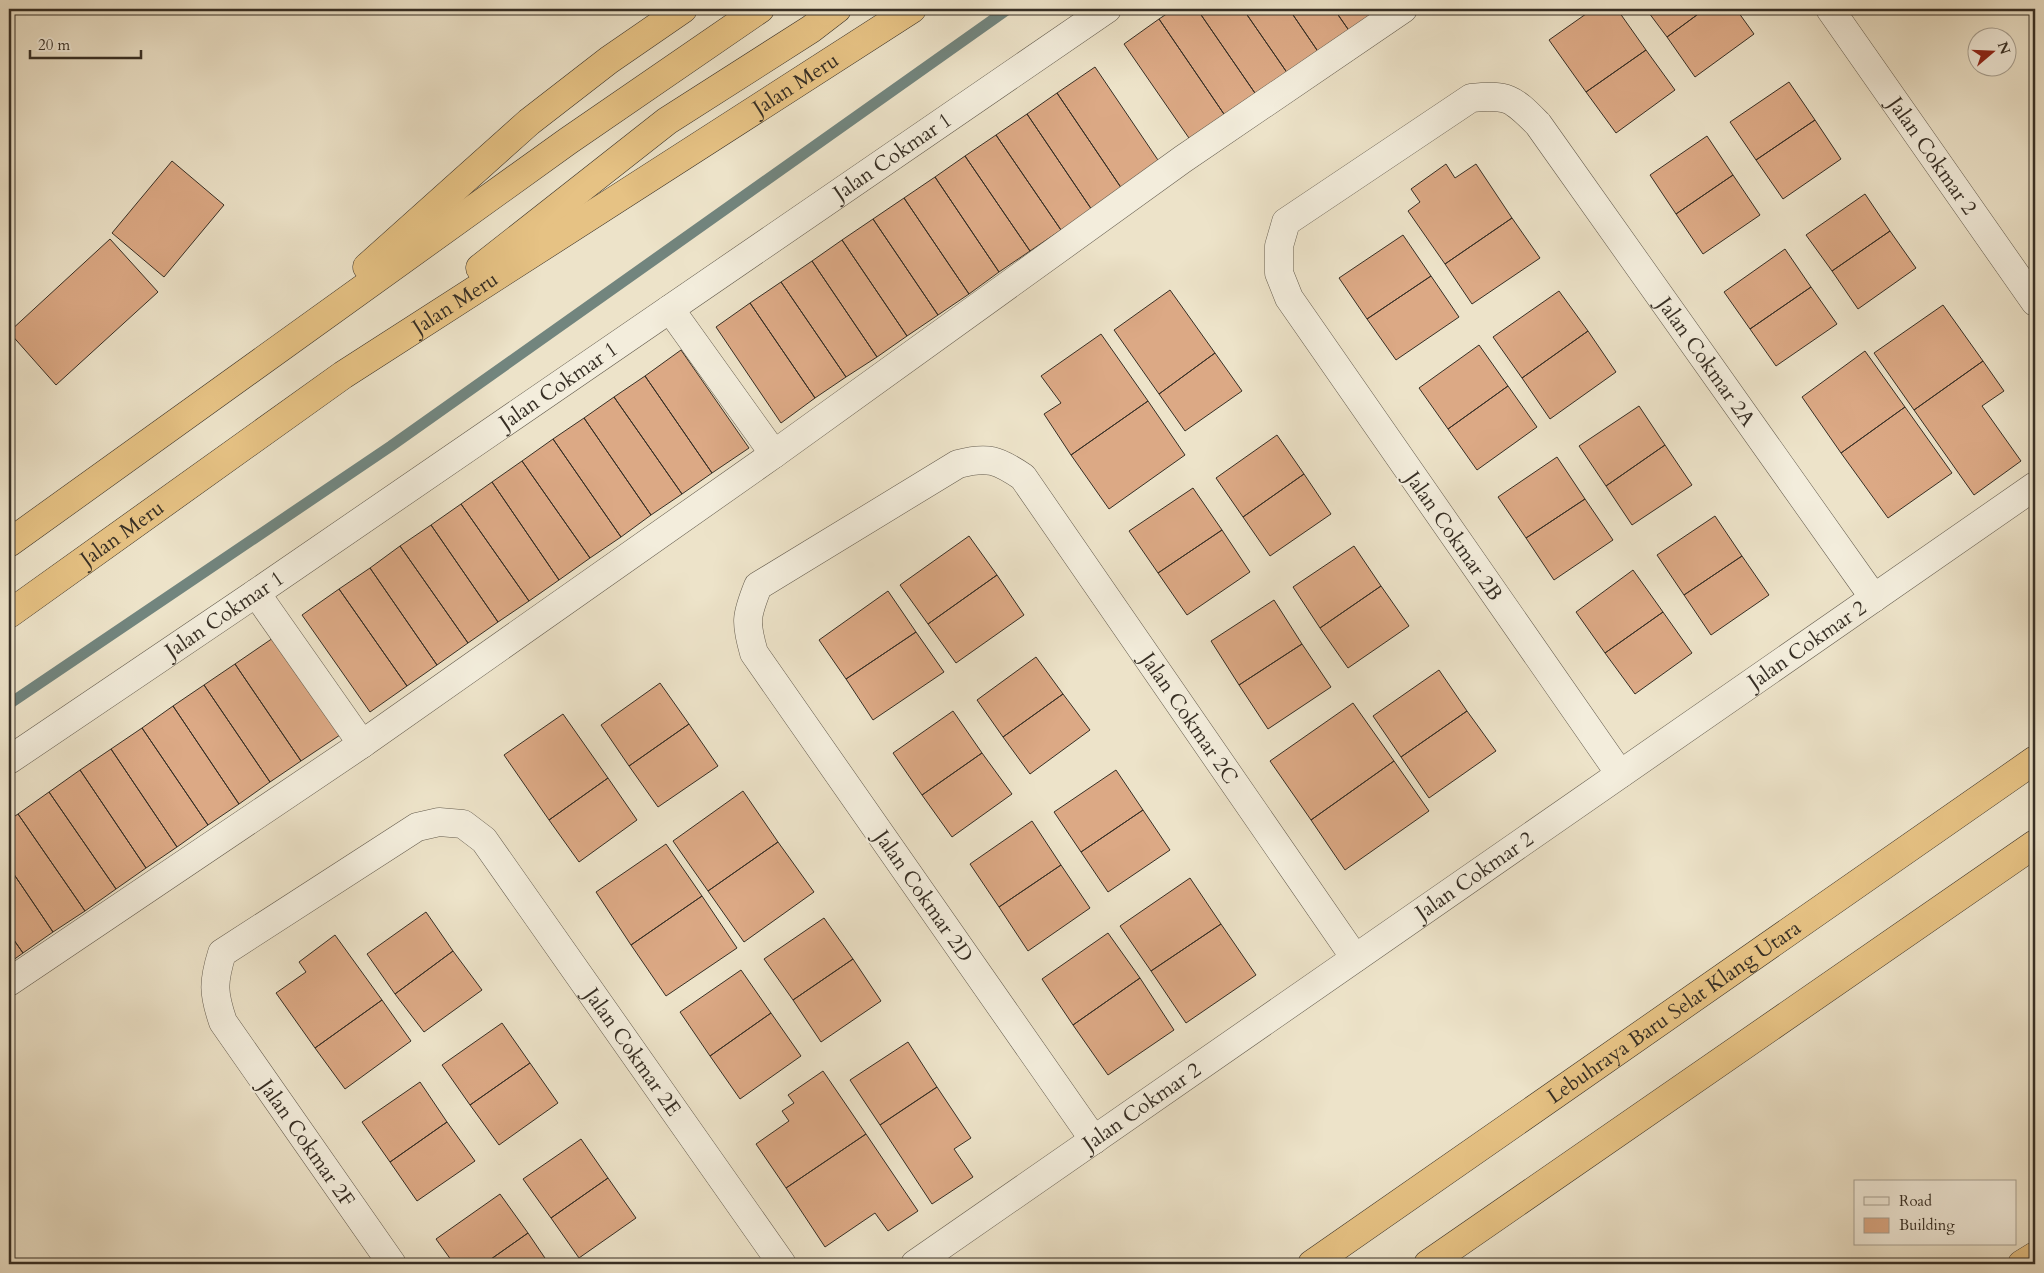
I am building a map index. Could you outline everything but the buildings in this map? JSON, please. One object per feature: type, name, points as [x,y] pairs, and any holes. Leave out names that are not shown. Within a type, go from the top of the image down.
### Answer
[{"type":"highway","points":[[260,363],[529,122],[609,60],[682,9]]},
{"type":"highway","points":[[9,543],[568,141],[760,9]]},
{"type":"highway","points":[[343,375],[667,122],[811,28],[836,9]]},
{"type":"highway","name":"Jalan Meru","points":[[9,614],[343,375],[912,9]]},
{"type":"highway","name":"Lebuhraya Baru Selat Klang Utara","points":[[1312,1264],[2035,760]]},
{"type":"highway","points":[[1428,1264],[2035,844]]},
{"type":"highway","points":[[2022,1264],[2035,1256]]},
{"type":"street","name":"Jalan Cokmar 1","points":[[9,760],[256,593],[1107,9]]},
{"type":"street","points":[[9,982],[362,744],[774,454],[1183,159],[1403,9]]},
{"type":"street","name":"Jalan Cokmar 2","points":[[1830,9],[2035,302]]},
{"type":"street","name":"Jalan Cokmar 2A","points":[[1289,298],[1279,273],[1279,246],[1286,222],[1471,98],[1493,95],[1516,102],[1538,124],[1874,598]]},
{"type":"street","name":"Jalan Cokmar 2B","points":[[1289,298],[1620,774]]},
{"type":"street","points":[[670,309],[774,454]]},
{"type":"street","name":"Jalan Cokmar 2D","points":[[1024,477],[1001,462],[977,459],[958,464],[758,586],[749,609],[747,629],[754,653],[1094,1140]]},
{"type":"street","name":"Jalan Cokmar 2C","points":[[1024,477],[1355,958]]},
{"type":"street","name":"Jalan Cokmar 2","points":[[915,1264],[2035,486]]},
{"type":"street","points":[[256,593],[362,744]]},
{"type":"street","name":"Jalan Cokmar 2E","points":[[223,1022],[215,999],[215,975],[222,953],[417,826],[439,822],[463,824],[484,840],[782,1264]]},
{"type":"street","name":"Jalan Cokmar 2F","points":[[223,1022],[392,1264]]},
{"type":"waterway","points":[[9,704],[391,446],[1008,9]]}]
